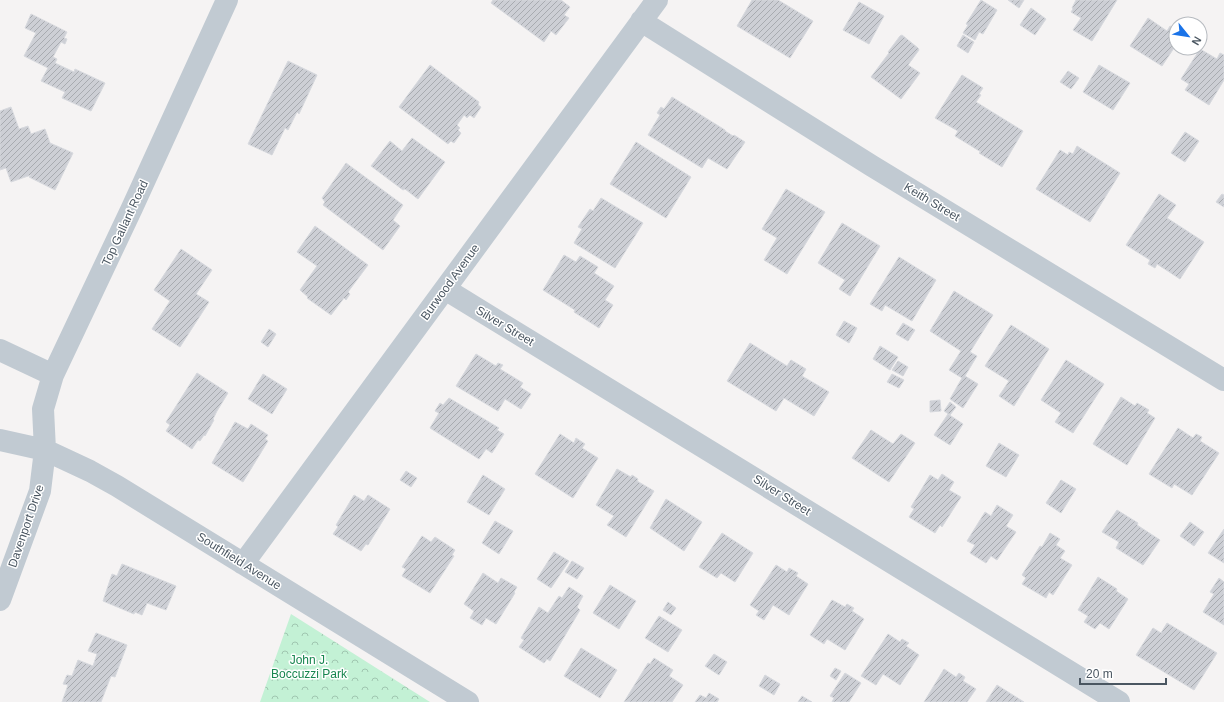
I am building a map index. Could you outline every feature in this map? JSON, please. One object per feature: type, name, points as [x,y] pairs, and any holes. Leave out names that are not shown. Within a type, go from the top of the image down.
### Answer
[{"type":"street","name":"Top Gallant Road","points":[[45,450],[43,409],[53,375],[132,208],[227,0]]},
{"type":"street","name":"Burwood Avenue","points":[[243,564],[657,0]]},
{"type":"street","name":"Keith Street","points":[[641,21],[817,132],[1224,380]]},
{"type":"street","name":"Silver Street","points":[[445,289],[1119,702]]},
{"type":"street","points":[[0,350],[53,375]]},
{"type":"street","name":"Southfield Avenue","points":[[0,440],[45,450],[118,486],[468,702]]},
{"type":"street","name":"Davenport Drive","points":[[0,600],[40,491],[45,450]]},
{"type":"green space","name":"John J. Boccuzzi Park","points":[[291,614],[430,702],[260,702]]},
{"type":"building","points":[[493,0],[561,0],[570,7],[564,15],[569,18],[556,35],[551,31],[544,42],[491,3]]},
{"type":"building","points":[[752,0],[778,0],[813,21],[790,58],[737,26]]},
{"type":"building","points":[[981,0],[997,10],[983,34],[979,32],[975,40],[963,33],[968,25],[966,24]]},
{"type":"building","points":[[1008,0],[1024,0],[1019,8]]},
{"type":"building","points":[[1076,0],[1117,0],[1092,41],[1073,30],[1081,18],[1071,12]]},
{"type":"building","points":[[859,2],[884,16],[869,44],[843,30]]},
{"type":"building","points":[[1031,8],[1046,19],[1035,35],[1020,25]]},
{"type":"building","points":[[31,14],[67,32],[64,38],[67,39],[65,44],[61,42],[53,57],[57,59],[55,63],[74,72],[75,69],[105,83],[91,111],[62,98],[65,92],[41,81],[48,68],[24,56],[36,33],[25,28]]},
{"type":"building","points":[[1148,18],[1167,31],[1168,29],[1169,56],[1162,66],[1130,46]]},
{"type":"building","points":[[902,35],[919,50],[908,65],[920,73],[901,99],[871,77]]},
{"type":"building","points":[[963,35],[974,42],[968,53],[957,46]]},
{"type":"building","points":[[1220,53],[1224,55],[1224,80],[1209,105],[1185,90],[1189,84],[1181,79],[1196,56],[1208,56],[1208,54],[1217,59]]},
{"type":"building","points":[[288,61],[317,75],[299,114],[297,112],[288,130],[285,128],[272,155],[248,144]]},
{"type":"building","points":[[430,65],[479,102],[478,105],[481,107],[474,118],[470,115],[467,118],[464,115],[457,125],[460,128],[458,130],[461,133],[454,143],[451,141],[448,144],[399,107]]},
{"type":"building","points":[[1099,65],[1130,83],[1113,110],[1083,92]]},
{"type":"building","points":[[1068,71],[1079,78],[1071,89],[1060,82]]},
{"type":"building","points":[[962,75],[983,88],[979,94],[981,95],[976,102],[1023,131],[1002,167],[955,136],[958,131],[935,118]]},
{"type":"building","points":[[672,97],[745,142],[727,169],[708,158],[702,168],[648,135],[660,115],[657,113],[661,107],[664,109]]},
{"type":"building","points":[[11,107],[19,129],[28,126],[31,134],[45,129],[50,143],[73,153],[55,190],[29,177],[31,175],[11,182],[6,168],[0,170],[0,111]]},
{"type":"building","points":[[1185,132],[1199,141],[1185,162],[1171,153]]},
{"type":"building","points":[[412,138],[445,162],[418,199],[405,189],[403,190],[371,166],[390,141],[402,151]]},
{"type":"building","points":[[636,142],[691,177],[666,218],[610,184]]},
{"type":"building","points":[[1077,146],[1120,173],[1090,222],[1036,189],[1060,150],[1068,155],[1069,152],[1073,154]]},
{"type":"building","points":[[346,163],[403,205],[393,220],[400,226],[383,250],[323,205],[325,202],[322,198]]},
{"type":"building","points":[[786,189],[825,212],[787,274],[764,260],[777,238],[762,229]]},
{"type":"building","points":[[1159,194],[1176,205],[1167,218],[1204,242],[1180,279],[1157,264],[1155,268],[1148,264],[1150,260],[1126,245]]},
{"type":"building","points":[[1222,194],[1224,195],[1224,207],[1216,202]]},
{"type":"building","points":[[601,198],[643,223],[615,268],[574,243],[582,229],[578,227],[590,209],[593,211]]},
{"type":"building","points":[[842,223],[880,246],[850,296],[839,289],[845,280],[818,263]]},
{"type":"building","points":[[315,226],[368,265],[348,292],[350,294],[346,300],[344,298],[331,315],[307,298],[308,297],[300,290],[317,266],[297,252]]},
{"type":"building","points":[[181,249],[212,270],[196,294],[209,302],[180,347],[152,329],[170,301],[154,290]]},
{"type":"building","points":[[564,255],[576,262],[580,256],[598,267],[594,273],[614,286],[605,300],[613,305],[599,328],[574,312],[575,310],[543,290]]},
{"type":"building","points":[[899,257],[936,280],[912,321],[885,305],[882,311],[870,304]]},
{"type":"building","points":[[954,291],[993,315],[970,352],[977,356],[965,376],[978,384],[963,408],[950,399],[962,378],[949,370],[961,351],[930,331]]},
{"type":"building","points":[[844,321],[857,328],[849,343],[836,335]]},
{"type":"building","points":[[903,323],[915,330],[908,341],[896,334]]},
{"type":"building","points":[[1011,325],[1049,349],[1014,406],[999,396],[1009,381],[985,366]]},
{"type":"building","points":[[269,329],[276,334],[268,347],[261,342]]},
{"type":"building","points":[[750,343],[787,366],[791,360],[806,369],[802,376],[829,392],[814,416],[784,398],[776,411],[727,381]]},
{"type":"building","points":[[880,346],[898,357],[890,370],[873,359]]},
{"type":"building","points":[[476,354],[496,366],[498,363],[503,365],[500,369],[523,383],[520,387],[531,394],[521,409],[505,399],[498,411],[456,386]]},
{"type":"building","points":[[1066,360],[1104,384],[1073,433],[1055,422],[1061,413],[1041,400]]},
{"type":"building","points":[[898,361],[908,367],[903,376],[892,370]]},
{"type":"building","points":[[197,373],[228,393],[217,411],[205,436],[204,435],[200,441],[198,440],[192,449],[166,431],[170,425],[166,422]]},
{"type":"building","points":[[263,374],[287,389],[272,414],[248,399]]},
{"type":"building","points":[[892,374],[904,380],[899,388],[887,382]]},
{"type":"building","points":[[1121,397],[1135,406],[1137,403],[1149,410],[1147,413],[1155,418],[1127,465],[1093,444]]},
{"type":"building","points":[[449,398],[499,428],[497,430],[504,434],[492,453],[486,449],[479,459],[430,428],[439,413],[435,411],[440,403],[443,405]]},
{"type":"building","points":[[940,400],[941,411],[930,412],[930,401]]},
{"type":"building","points":[[950,402],[956,407],[950,415],[944,411]]},
{"type":"building","points":[[948,414],[963,424],[950,445],[934,435]]},
{"type":"building","points":[[235,422],[248,429],[251,424],[268,435],[265,439],[268,441],[243,482],[212,463]]},
{"type":"building","points":[[1178,428],[1193,438],[1196,434],[1202,437],[1200,441],[1219,453],[1192,495],[1174,484],[1172,488],[1149,474]]},
{"type":"building","points":[[871,430],[893,444],[901,434],[915,443],[889,482],[852,458]]},
{"type":"building","points":[[560,434],[574,443],[576,438],[585,444],[582,448],[598,458],[573,498],[535,474]]},
{"type":"building","points":[[999,443],[1019,455],[1006,477],[986,466]]},
{"type":"building","points":[[617,469],[631,477],[632,475],[638,479],[637,481],[654,491],[626,537],[607,525],[614,516],[596,505]]},
{"type":"building","points":[[406,471],[417,478],[411,487],[400,480]]},
{"type":"building","points":[[942,474],[954,482],[949,490],[961,497],[942,527],[940,525],[935,533],[909,517],[914,509],[911,507],[930,475],[938,480]]},
{"type":"building","points":[[483,475],[505,489],[489,515],[467,502]]},
{"type":"building","points":[[1061,480],[1076,489],[1061,513],[1046,503]]},
{"type":"building","points":[[354,495],[364,501],[368,495],[390,509],[368,545],[366,544],[361,551],[333,534],[338,527],[336,525]]},
{"type":"building","points":[[666,499],[702,522],[684,551],[650,528]]},
{"type":"building","points":[[997,505],[1013,515],[1006,526],[1016,532],[997,560],[991,556],[986,563],[970,553],[975,545],[967,541],[985,512],[991,516]]},
{"type":"building","points":[[1117,510],[1138,523],[1137,525],[1160,540],[1143,565],[1116,548],[1119,542],[1102,532]]},
{"type":"building","points":[[495,521],[513,531],[499,554],[482,543]]},
{"type":"building","points":[[1190,522],[1204,532],[1194,546],[1180,536]]},
{"type":"building","points":[[1224,529],[1224,563],[1208,553]]},
{"type":"building","points":[[722,533],[753,553],[735,582],[721,573],[717,578],[699,567]]},
{"type":"building","points":[[1050,533],[1060,539],[1056,545],[1065,551],[1060,558],[1072,565],[1053,595],[1049,592],[1046,598],[1022,584],[1026,578],[1022,575]]},
{"type":"building","points":[[422,536],[431,542],[435,537],[455,550],[452,555],[454,556],[430,593],[402,576],[406,569],[402,567]]},
{"type":"building","points":[[554,552],[569,561],[551,588],[537,579]]},
{"type":"building","points":[[572,561],[584,568],[577,579],[565,572]]},
{"type":"building","points":[[122,564],[176,586],[166,610],[147,603],[142,615],[135,612],[134,614],[103,601],[112,574],[117,576]]},
{"type":"building","points":[[776,565],[787,572],[789,568],[798,573],[796,576],[808,584],[789,615],[773,605],[764,620],[756,615],[759,611],[750,605]]},
{"type":"building","points":[[483,573],[498,583],[501,578],[517,587],[514,592],[515,593],[496,624],[486,618],[482,625],[470,618],[474,611],[464,604]]},
{"type":"building","points":[[1098,577],[1117,589],[1116,591],[1128,599],[1109,629],[1100,623],[1095,629],[1084,622],[1088,616],[1078,610]]},
{"type":"building","points":[[1219,578],[1224,582],[1224,625],[1203,612],[1214,594],[1210,592]]},
{"type":"building","points":[[610,585],[636,601],[619,629],[593,613]]},
{"type":"building","points":[[569,587],[583,596],[577,607],[580,610],[550,661],[547,659],[544,663],[519,647],[524,640],[521,638],[539,607],[548,613],[559,596],[562,598]]},
{"type":"building","points":[[832,600],[845,607],[847,604],[854,608],[852,611],[864,619],[845,650],[827,639],[824,644],[810,635]]},
{"type":"building","points":[[668,602],[676,608],[671,615],[663,610]]},
{"type":"building","points":[[659,616],[682,630],[668,652],[645,638]]},
{"type":"building","points":[[1167,623],[1217,653],[1194,690],[1136,655],[1153,628],[1161,633]]},
{"type":"building","points":[[96,633],[127,645],[115,677],[111,676],[101,702],[62,702],[68,685],[63,684],[67,675],[72,676],[78,660],[93,666],[97,654],[88,651]]},
{"type":"building","points":[[888,634],[900,642],[902,639],[909,643],[906,646],[919,655],[900,685],[883,674],[876,685],[861,676]]},
{"type":"building","points":[[581,648],[617,670],[600,698],[564,676]]},
{"type":"building","points":[[714,654],[727,662],[719,675],[705,666]]},
{"type":"building","points":[[654,658],[673,670],[669,676],[683,685],[672,702],[624,702],[648,663],[650,664]]},
{"type":"building","points":[[835,668],[841,671],[836,680],[830,676]]},
{"type":"building","points":[[944,669],[956,677],[959,673],[965,677],[963,681],[976,689],[967,702],[924,702]]},
{"type":"building","points":[[845,673],[861,683],[849,702],[832,702],[834,698],[830,696]]},
{"type":"building","points":[[765,675],[780,684],[774,695],[759,686]]},
{"type":"building","points":[[997,685],[1024,702],[986,702]]},
{"type":"building","points":[[709,693],[719,699],[717,702],[695,702],[700,695],[706,698]]},
{"type":"building","points":[[802,696],[812,702],[798,702]]}]
